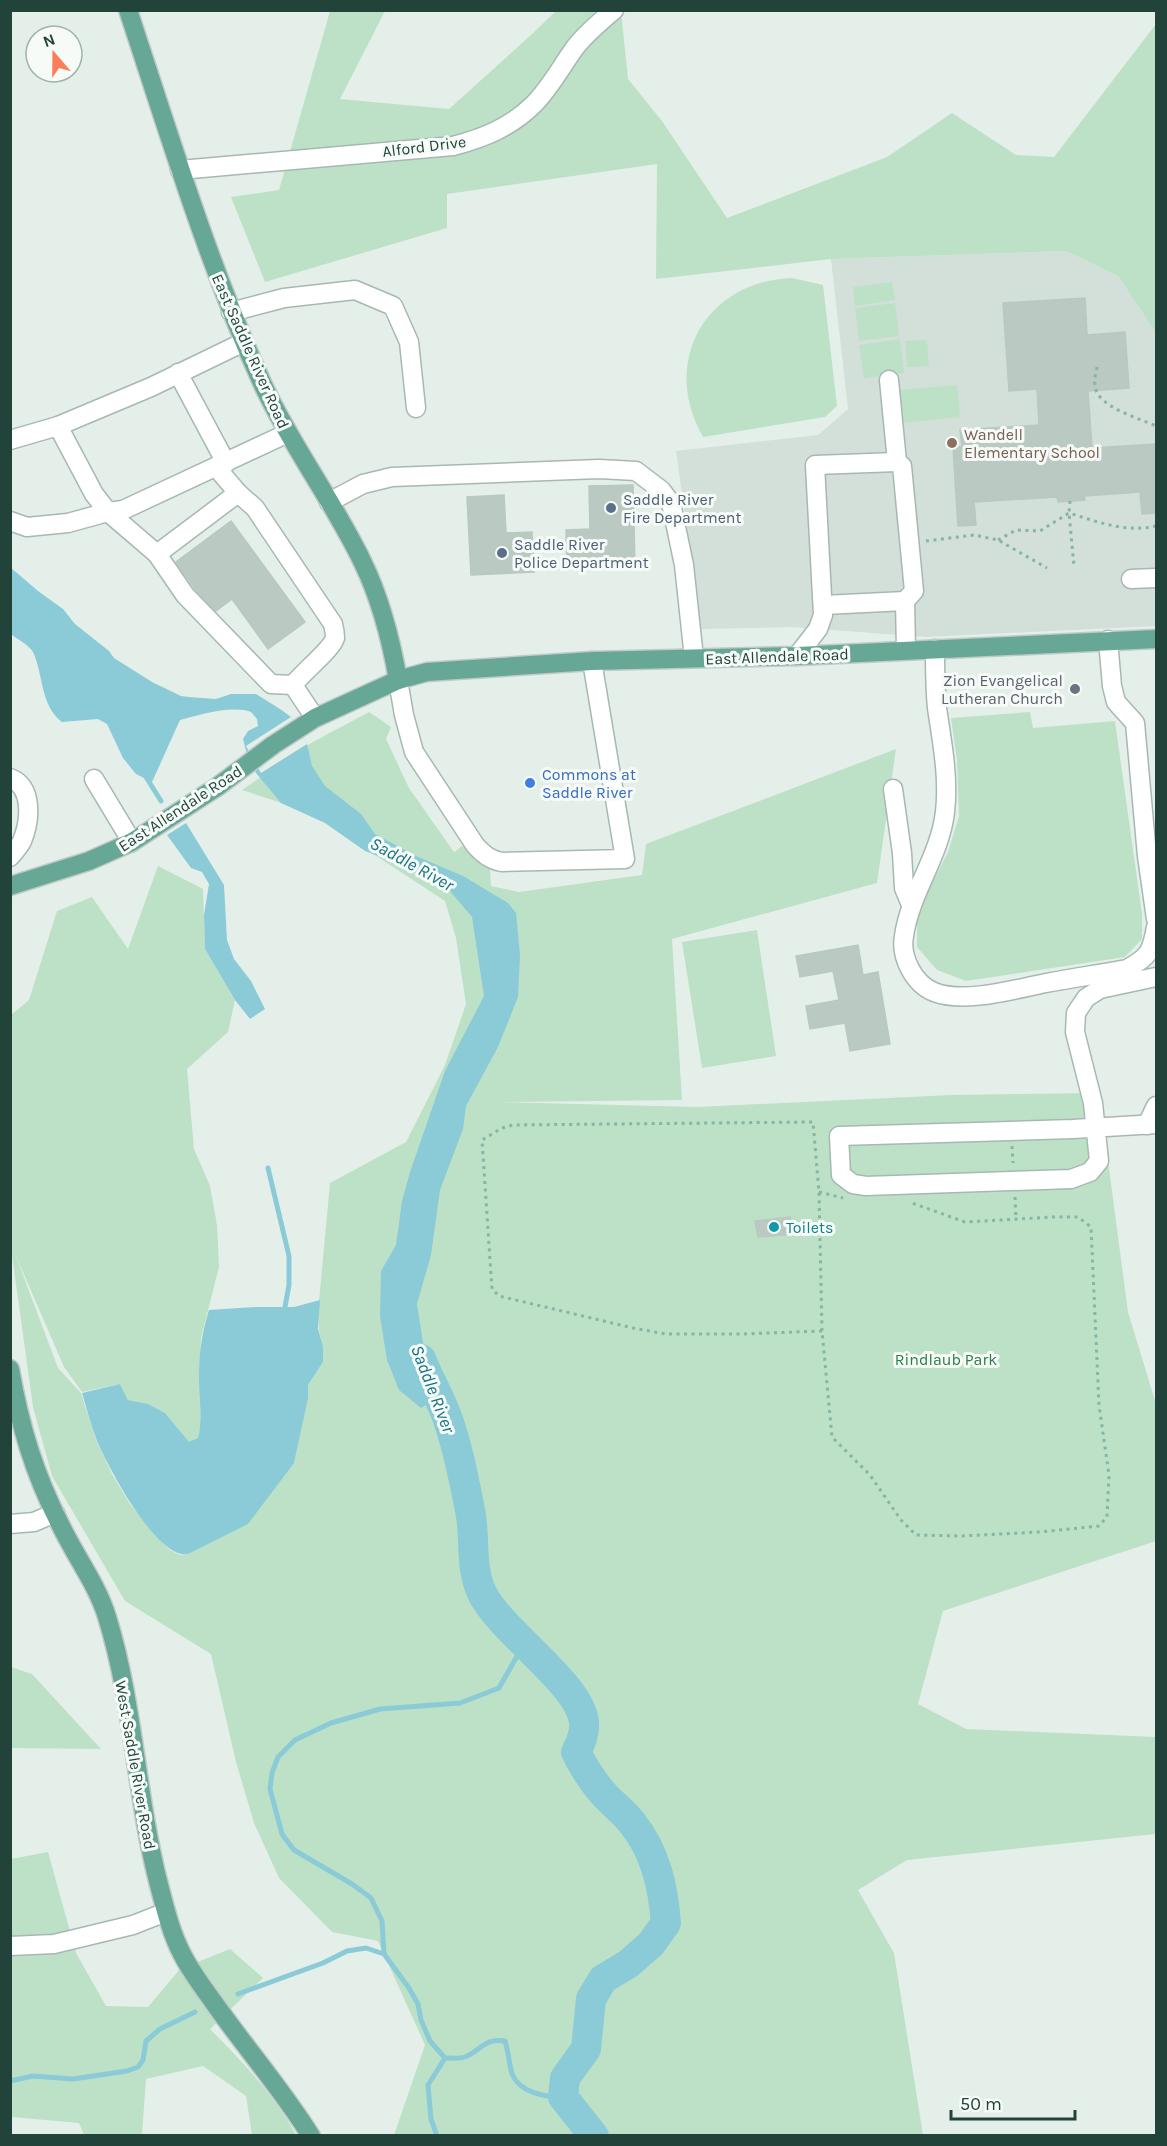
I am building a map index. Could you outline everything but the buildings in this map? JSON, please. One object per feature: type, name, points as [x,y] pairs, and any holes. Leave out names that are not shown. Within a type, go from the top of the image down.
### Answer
[{"type":"main road","name":"East Saddle River Road","points":[[128,10],[210,258],[231,312],[288,433],[353,543],[372,582],[398,680]]},
{"type":"main road","name":"East Allendale Road","points":[[15,885],[89,861],[132,842],[208,793],[308,723],[398,680],[433,671],[592,661],[797,656],[1156,639]]},
{"type":"main road","name":"West Saddle River Road","points":[[10,1369],[19,1417],[29,1452],[55,1513],[90,1576],[107,1616],[126,1706],[153,1861],[166,1912],[182,1954],[227,2022],[294,2108],[311,2136]]},
{"type":"street","name":"Alford Drive","points":[[180,170],[453,146],[478,139],[519,118],[534,104],[548,88],[575,47],[593,27],[614,10]]},
{"type":"street","points":[[231,312],[284,298],[355,290],[393,306],[409,342],[416,408]]},
{"type":"street","points":[[10,440],[58,426],[244,342]]},
{"type":"street","points":[[178,373],[221,465],[238,493],[255,508],[333,624],[335,638],[329,649],[303,672],[293,685]]},
{"type":"street","points":[[889,380],[897,462]]},
{"type":"street","points":[[58,426],[94,494],[108,512],[157,554],[185,595],[271,684],[293,685]]},
{"type":"street","points":[[10,521],[27,527],[68,523],[123,510],[288,433]]},
{"type":"street","points":[[797,656],[820,624],[824,605],[815,465],[897,462],[902,466],[914,591],[905,601],[906,650]]},
{"type":"street","points":[[329,502],[363,484],[392,477],[599,469],[636,471],[661,490],[671,504],[684,565],[694,658]]},
{"type":"street","points":[[157,554],[238,493]]},
{"type":"street","points":[[1131,579],[1156,578]]},
{"type":"street","points":[[824,605],[905,601]]},
{"type":"street","points":[[1108,640],[1112,686],[1116,702],[1135,723],[1147,856],[1156,919]]},
{"type":"street","points":[[935,649],[937,706],[944,765],[945,812],[939,841],[911,905],[903,940],[906,962],[918,982],[934,992],[959,997],[1127,969],[1141,961],[1153,946],[1156,927]]},
{"type":"street","points":[[398,680],[414,752],[482,853],[502,862],[624,859],[592,661]]},
{"type":"street","points":[[293,685],[308,723]]},
{"type":"street","points":[[10,778],[23,786],[28,807],[21,844],[10,857],[15,885]]},
{"type":"street","points":[[94,779],[132,842]]},
{"type":"street","points":[[893,789],[902,853],[904,888],[911,905]]},
{"type":"street","points":[[1156,977],[1100,989],[1086,998],[1076,1013],[1075,1032],[1097,1128],[1099,1161],[1090,1172],[1071,1179],[866,1186],[853,1184],[841,1175],[839,1137],[1097,1128],[1152,1124],[1156,1106]]},
{"type":"street","points":[[10,1524],[34,1522],[55,1513]]},
{"type":"street","points":[[10,1946],[54,1944],[133,1925],[166,1912]]},
{"type":"path","points":[[1097,367],[1095,386],[1099,398],[1109,405],[1156,426]]},
{"type":"path","points":[[1070,501],[1074,566]]},
{"type":"path","points":[[998,540],[1016,530],[1040,531],[1069,513],[1117,527],[1144,529],[1156,526]]},
{"type":"path","points":[[910,543],[974,535],[998,540],[1047,568]]},
{"type":"path","points":[[822,1331],[666,1334],[499,1296],[492,1289],[482,1140],[502,1128],[513,1125],[813,1122],[819,1192],[822,1331],[832,1437],[870,1475],[901,1520],[916,1535],[962,1536],[1099,1526],[1107,1517],[1109,1475],[1099,1406],[1091,1227],[1078,1217],[964,1221],[915,1203],[903,1203]]},
{"type":"path","points":[[819,1192],[847,1200]]},
{"type":"shaded area","name":"Wandell Elementary School","points":[[1066,251],[1118,276],[1156,333],[1156,626],[925,637],[793,627],[701,629],[676,451],[818,435],[848,409],[831,259]]},
{"type":"green space","points":[[330,11],[385,11],[340,99],[449,109],[556,11],[621,11],[628,79],[662,121],[727,218],[887,157],[952,113],[1016,155],[1054,157],[1156,24],[1156,333],[1118,276],[1066,251],[831,259],[656,279],[657,164],[447,194],[447,228],[265,282],[231,197],[279,190]]},
{"type":"green space","points":[[792,278],[823,285],[837,406],[825,417],[703,437],[691,409],[687,381],[689,355],[699,330],[714,310],[735,294],[761,283]]},
{"type":"green space","points":[[892,282],[895,300],[855,306],[853,287]]},
{"type":"green space","points":[[895,303],[899,336],[859,341],[855,308]]},
{"type":"green space","points":[[900,339],[904,373],[864,378],[859,345]]},
{"type":"green space","points":[[927,340],[929,366],[907,367],[905,341]]},
{"type":"green space","points":[[957,385],[960,417],[901,423],[898,390]]},
{"type":"green space","name":"Rindlaub Park","points":[[369,712],[391,727],[386,739],[409,788],[454,852],[462,846],[467,847],[479,862],[490,869],[491,886],[519,892],[642,875],[646,844],[896,749],[877,883],[672,939],[682,1100],[502,1102],[698,1107],[951,1095],[1099,1093],[1128,1312],[1156,1404],[1156,1541],[943,1611],[918,1704],[966,1729],[1156,1737],[1156,1834],[907,1860],[858,1890],[894,1953],[923,2135],[394,2135],[425,2045],[378,1941],[332,1932],[279,1878],[254,1823],[236,1762],[211,1654],[125,1601],[52,1476],[33,1407],[11,1248],[11,1015],[29,1000],[57,911],[92,897],[128,949],[158,866],[203,889],[205,949],[235,1000],[228,1032],[187,1069],[194,1149],[210,1186],[217,1225],[219,1267],[201,1338],[199,1383],[201,1425],[198,1438],[189,1443],[164,1413],[150,1406],[128,1400],[120,1384],[82,1392],[64,1367],[16,1256],[58,1368],[81,1393],[96,1440],[112,1474],[130,1504],[170,1550],[180,1555],[190,1553],[294,1463],[308,1385],[323,1362],[323,1346],[319,1331],[319,1301],[330,1183],[406,1142],[445,1065],[466,1004],[456,938],[445,901],[309,812],[242,790],[311,743]]},
{"type":"green space","points":[[1030,712],[1033,728],[1115,721],[1142,914],[1142,939],[1125,957],[966,981],[937,970],[917,947],[917,920],[927,893],[948,852],[959,816],[957,760],[951,718]]},
{"type":"green space","points":[[757,930],[776,1056],[702,1068],[682,942]]},
{"type":"green space","points":[[11,1667],[32,1674],[101,1749],[11,1748]]},
{"type":"green space","points":[[48,1852],[76,1953],[106,2006],[148,2007],[180,1969],[230,1949],[263,1978],[210,2029],[257,2079],[278,2106],[296,2135],[252,2135],[246,2096],[203,2066],[146,2079],[142,2135],[84,2135],[79,2123],[11,2117],[11,1859]]},
{"type":"water","points":[[10,567],[63,609],[75,624],[109,651],[114,658],[152,682],[181,696],[189,697],[216,699],[231,694],[256,694],[280,709],[291,717],[307,744],[312,766],[325,786],[361,814],[375,834],[416,856],[463,876],[508,903],[516,913],[520,955],[518,997],[498,1047],[466,1106],[463,1129],[440,1190],[431,1255],[417,1304],[424,1349],[443,1393],[421,1408],[399,1390],[387,1360],[380,1316],[381,1271],[396,1245],[402,1201],[410,1172],[445,1071],[484,996],[472,917],[450,891],[397,863],[365,851],[325,823],[281,803],[256,773],[248,759],[243,739],[248,731],[258,726],[257,719],[251,712],[225,710],[180,720],[152,782],[136,774],[123,758],[107,724],[98,719],[62,722],[46,699],[33,652],[11,634]]},
{"type":"water","points":[[186,823],[224,885],[227,940],[234,959],[251,981],[265,1009],[250,1019],[235,1000],[205,949],[204,915],[209,884],[202,872],[191,868],[167,835]]},
{"type":"water","points":[[320,1300],[318,1329],[323,1346],[323,1362],[308,1385],[308,1398],[294,1463],[248,1524],[189,1553],[181,1554],[169,1548],[144,1523],[121,1487],[97,1441],[82,1393],[120,1384],[128,1400],[148,1404],[165,1413],[189,1442],[198,1438],[201,1417],[200,1354],[209,1310],[294,1307]]},
{"type":"pier","points":[[291,717],[307,744],[261,773],[246,746]]},
{"type":"waterway","points":[[146,777],[161,801]]},
{"type":"waterway","points":[[268,1168],[289,1256],[289,1285],[285,1307]]},
{"type":"waterway","name":"Saddle River","points":[[421,1359],[444,1410],[458,1452],[472,1521],[474,1564],[483,1595],[507,1626],[556,1675],[579,1707],[584,1730],[576,1752],[597,1786],[641,1835],[653,1859],[663,1896],[666,1923],[651,1944],[628,1964],[603,1979],[591,1999],[586,2049],[565,2078],[563,2097],[594,2136]]},
{"type":"waterway","points":[[384,1954],[382,1921],[371,1898],[352,1884],[294,1850],[282,1834],[270,1789],[272,1773],[278,1757],[295,1740],[331,1723],[380,1709],[460,1703],[499,1688],[524,1644]]},
{"type":"waterway","points":[[238,1994],[323,1963],[347,1951],[366,1948],[384,1954],[409,1988],[418,2004],[421,2020],[430,2041],[445,2058],[465,2057],[487,2043],[505,2041],[512,2074],[521,2086],[541,2095],[563,2097]]},
{"type":"waterway","points":[[10,2081],[33,2076],[73,2079],[127,2071],[138,2067],[143,2060],[146,2041],[160,2029],[195,2012]]},
{"type":"waterway","points":[[437,2136],[431,2119],[428,2085],[445,2058]]},
{"type":"place","name":"Wandell Elementary School","points":[[952,443]]},
{"type":"place","name":"Saddle River Fire Department","points":[[611,508]]},
{"type":"place","name":"Saddle River Police Department","points":[[502,553]]},
{"type":"place","name":"Zion Evangelical Lutheran Church","points":[[1075,689]]},
{"type":"place","name":"Commons at Saddle River","points":[[530,783]]},
{"type":"place","name":"Toilets","points":[[774,1227]]}]
